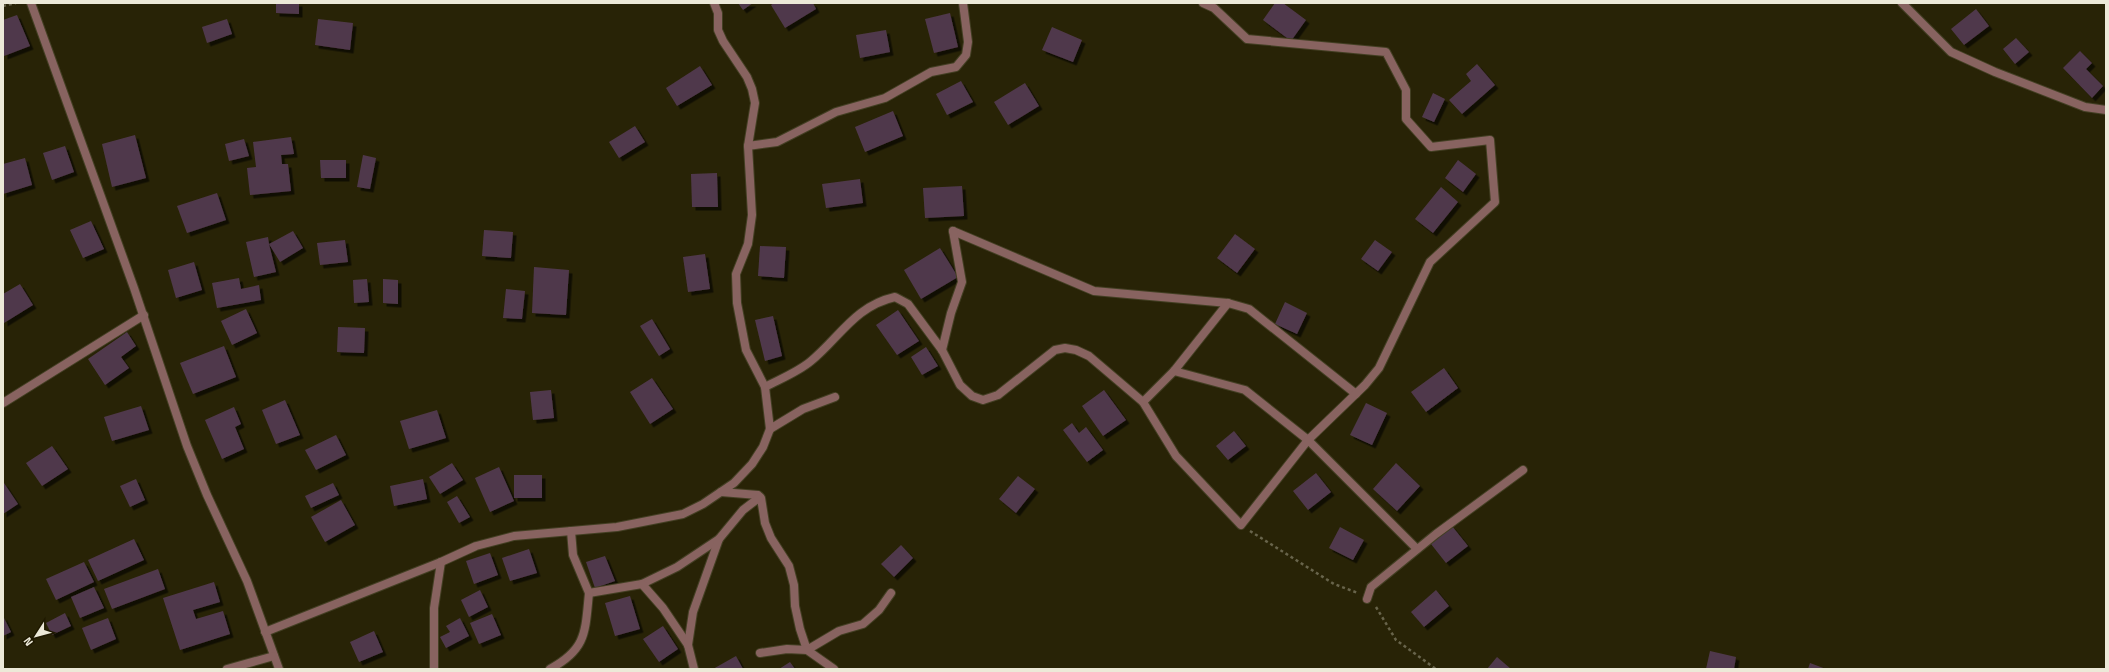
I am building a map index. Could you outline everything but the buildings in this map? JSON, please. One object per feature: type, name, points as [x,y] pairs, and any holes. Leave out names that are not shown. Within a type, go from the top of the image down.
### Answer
[{"type":"street","points":[[31,3],[144,315],[187,446],[207,495],[247,581],[279,669]]},
{"type":"street","points":[[265,632],[441,562],[476,546],[514,536],[616,527],[682,514],[734,483],[752,464],[763,447],[770,429],[765,387],[746,350],[737,303],[736,274],[748,244],[752,215],[748,146],[755,104],[752,89],[747,77],[723,42],[718,30],[718,13],[714,3]]},
{"type":"street","points":[[748,146],[777,142],[836,112],[886,98],[931,72],[956,67],[966,55],[968,42],[963,3]]},
{"type":"street","points":[[765,387],[810,362],[847,324],[865,310],[880,300],[895,297],[908,304],[942,350],[960,385],[972,396],[983,400],[998,395],[1055,350],[1065,348],[1076,350],[1090,356],[1143,402],[1176,456],[1241,525],[1308,440],[1356,394],[1379,368],[1430,262],[1495,202],[1490,140],[1431,146],[1406,119],[1406,90],[1386,52],[1247,39],[1214,8],[1203,3]]},
{"type":"street","points":[[1902,3],[1908,11],[1951,52],[1995,72],[2085,107],[2106,110]]},
{"type":"street","points":[[942,350],[951,313],[962,282],[952,231],[1094,291],[1228,303],[1249,309],[1356,394]]},
{"type":"street","points":[[1143,402],[1174,371],[1228,303]]},
{"type":"street","points":[[3,403],[144,315]]},
{"type":"street","points":[[1174,371],[1245,390],[1308,440],[1417,549]]},
{"type":"street","points":[[770,429],[803,409],[835,397]]},
{"type":"street","points":[[1367,599],[1371,587],[1417,549],[1523,470]]},
{"type":"street","points":[[721,492],[758,495],[760,497]]},
{"type":"street","points":[[589,593],[642,584],[677,567],[719,539],[743,510],[760,497]]},
{"type":"street","points":[[760,497],[765,523],[771,538],[789,566],[794,585],[795,606],[800,629],[807,650]]},
{"type":"street","points":[[550,669],[565,660],[579,647],[586,625],[589,593],[573,555],[571,531]]},
{"type":"street","points":[[688,645],[693,612],[719,539]]},
{"type":"street","points":[[434,669],[434,608],[441,562]]},
{"type":"street","points":[[642,584],[663,608],[688,645],[694,669]]},
{"type":"street","points":[[807,650],[839,631],[863,624],[879,610],[891,593]]},
{"type":"street","points":[[760,653],[786,649],[807,650],[834,669]]},
{"type":"street","points":[[227,669],[274,656]]},
{"type":"path","points":[[3,6],[16,3]]},
{"type":"path","points":[[1241,525],[1334,584],[1367,599],[1379,610],[1396,640],[1436,669]]}]
